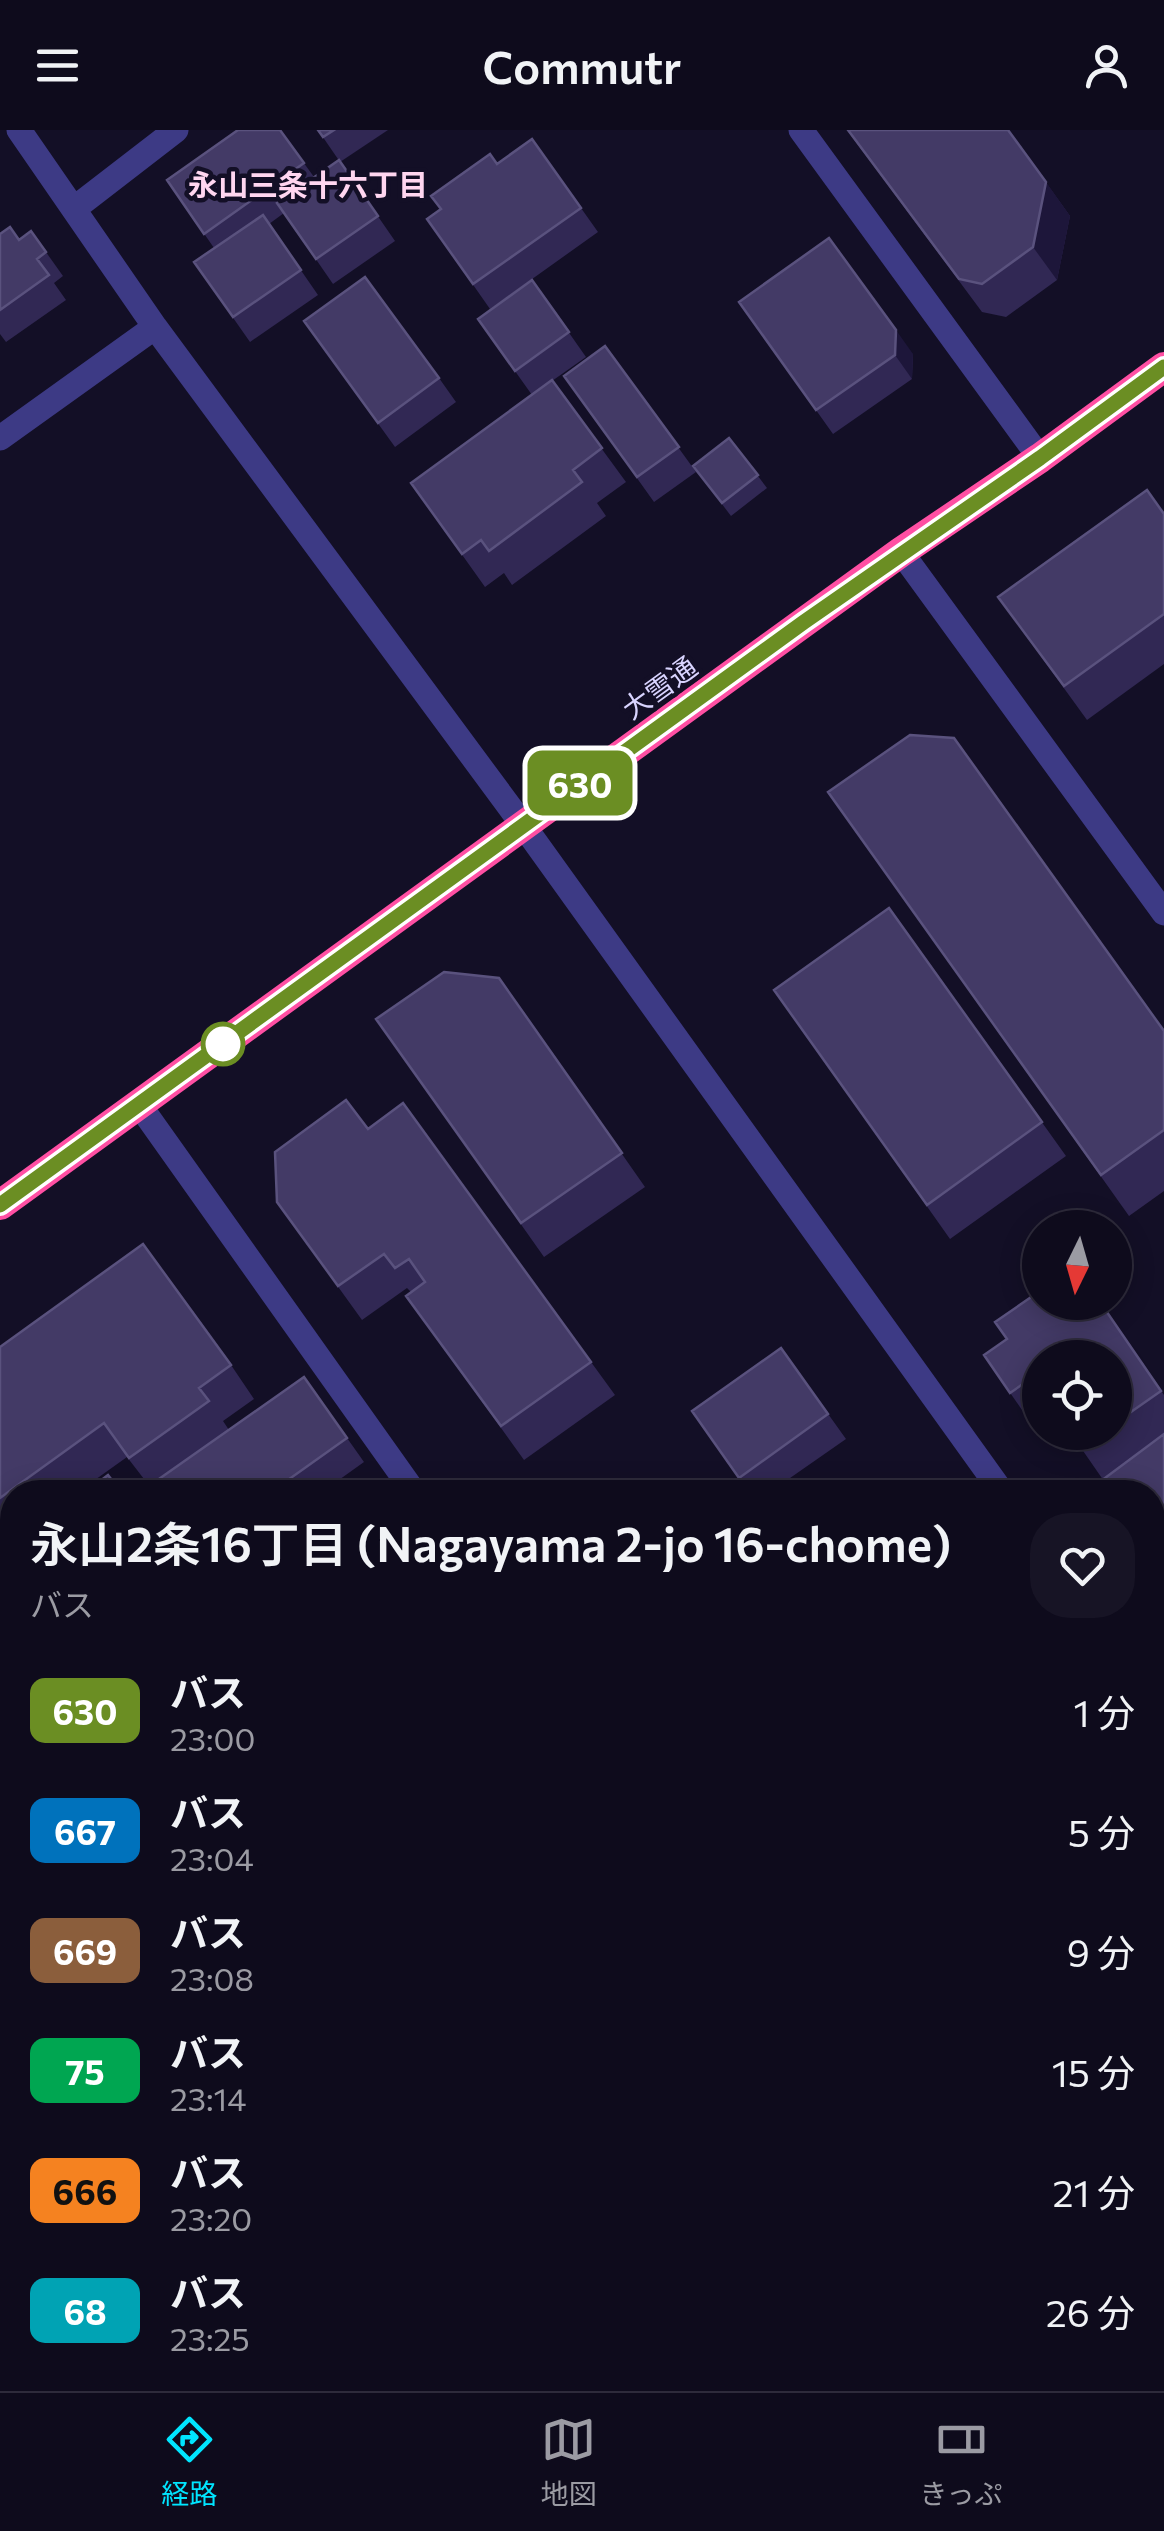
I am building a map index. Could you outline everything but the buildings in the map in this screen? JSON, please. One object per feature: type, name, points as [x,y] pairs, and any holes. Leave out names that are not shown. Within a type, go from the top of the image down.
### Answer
[{"type":"highway","name":"大雪通","points":[[0,1205],[901,552],[1040,458],[1164,367]]},
{"type":"street","points":[[19,130],[156,327],[523,825],[993,1480]]},
{"type":"street","points":[[75,208],[176,130]]},
{"type":"street","points":[[801,130],[1040,458]]},
{"type":"street","points":[[0,438],[156,327]]},
{"type":"street","points":[[901,552],[1164,913]]},
{"type":"street","points":[[140,1106],[405,1480]]},
{"type":"bus line","name":"630","points":[[0,1205],[901,552],[1040,458],[1164,367]]},
{"type":"district","name":"永山三条十六丁目","points":[[308,183]]}]
